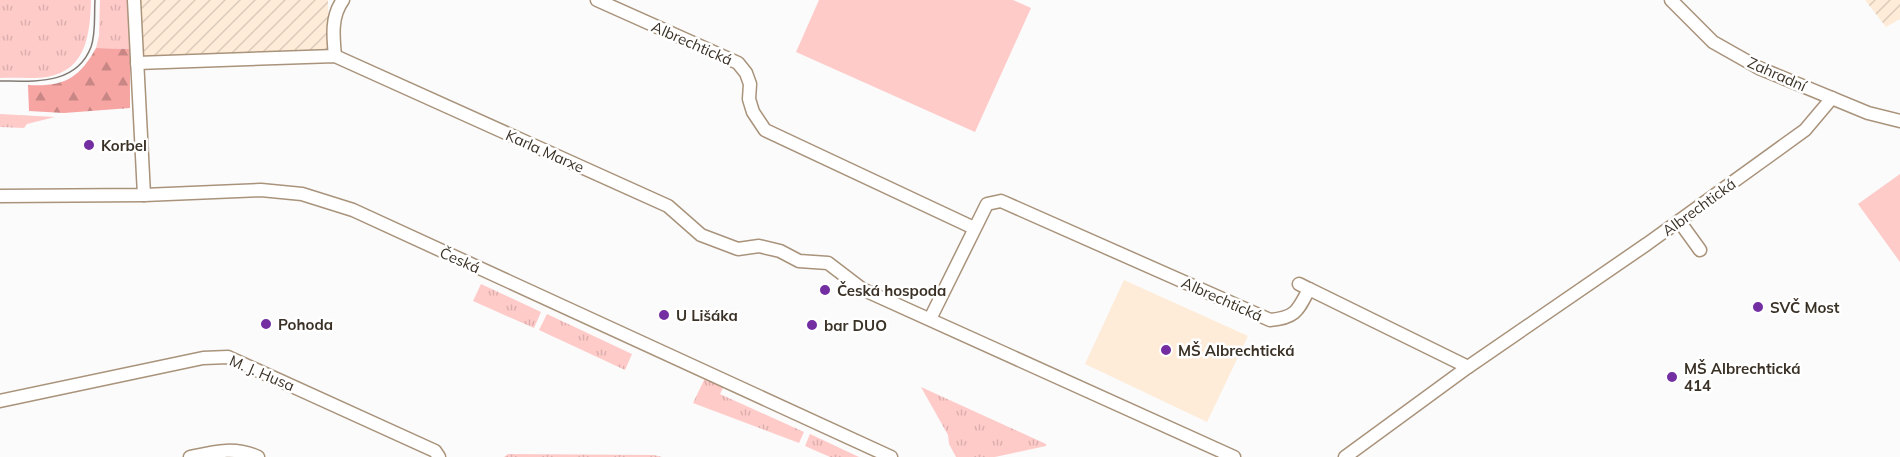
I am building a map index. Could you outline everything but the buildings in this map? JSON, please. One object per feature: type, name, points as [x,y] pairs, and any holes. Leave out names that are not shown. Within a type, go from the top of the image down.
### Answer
[{"type":"street","points":[[134,0],[144,195]]},
{"type":"street","points":[[335,56],[334,26],[337,9],[343,0]]},
{"type":"street","name":"Albrechtická","points":[[597,0],[738,63],[746,73],[750,84],[749,99],[753,112],[765,130],[974,228]]},
{"type":"street","name":"Zahradní","points":[[1671,0],[1713,42],[1759,68],[1868,113],[1900,120]]},
{"type":"street","name":"Karla Marxe","points":[[137,63],[335,56],[668,206],[701,235],[738,249],[759,246],[780,251],[799,261],[828,263],[862,288],[930,319]]},
{"type":"street","name":"Albrechtická","points":[[1345,457],[1468,367],[1805,130],[1832,98]]},
{"type":"street","name":"Česká","points":[[0,196],[144,195],[261,190],[295,192],[325,200],[352,210],[891,457]]},
{"type":"street","name":"Albrechtická","points":[[930,319],[987,204],[1001,201],[1270,320],[1286,319],[1299,309],[1304,286],[1468,367]]},
{"type":"street","points":[[1678,221],[1700,250]]},
{"type":"street","points":[[930,319],[1234,457]]},
{"type":"street","name":"M. J. Husa","points":[[0,401],[203,358],[228,357],[435,451],[439,457]]},
{"type":"street","points":[[190,457],[227,450],[250,453],[258,457]]},
{"type":"shaded area","points":[[127,0],[328,0],[328,51],[130,63]]},
{"type":"shaded area","points":[[1865,0],[1900,0],[1900,19],[1886,27]]},
{"type":"shaded area","name":"MŠ Albrechtická","points":[[1124,280],[1248,336],[1207,422],[1085,364]]},
{"type":"green space","points":[[0,0],[91,0],[84,48],[71,67],[47,77],[0,78]]},
{"type":"green space","points":[[100,0],[127,0],[130,49],[96,48],[99,36]]},
{"type":"green space","points":[[819,0],[1013,0],[1031,8],[975,132],[796,52]]},
{"type":"green space","points":[[96,48],[130,49],[130,108],[64,113],[29,111],[28,85],[51,84],[69,79],[90,59]]},
{"type":"green space","points":[[0,114],[55,117],[27,124],[24,128],[0,127]]},
{"type":"green space","points":[[1900,174],[1900,262],[1858,204]]},
{"type":"green space","points":[[481,284],[541,312],[534,328],[473,301]]},
{"type":"green space","points":[[547,314],[632,354],[625,370],[539,330]]},
{"type":"green space","points":[[705,378],[725,384],[720,394],[804,432],[799,443],[693,403]]},
{"type":"green space","points":[[921,387],[1046,444],[1046,446],[995,457],[956,457],[949,444],[948,435]]},
{"type":"green space","points":[[810,434],[859,457],[830,457],[805,446]]},
{"type":"green space","points":[[508,454],[654,455],[662,457],[504,457]]},
{"type":"tram line","points":[[0,81],[52,79],[75,69],[84,60],[93,42],[95,0]]},
{"type":"place","name":"Korbel","points":[[89,145]]},
{"type":"place","name":"Česká hospoda","points":[[825,290]]},
{"type":"place","name":"SVČ Most","points":[[1758,307]]},
{"type":"place","name":"U Lišáka","points":[[664,315]]},
{"type":"place","name":"Pohoda","points":[[266,324]]},
{"type":"place","name":"bar DUO","points":[[812,325]]},
{"type":"place","name":"MŠ Albrechtická","points":[[1166,350]]},
{"type":"place","name":"MŠ Albrechtická 414","points":[[1672,377]]}]
